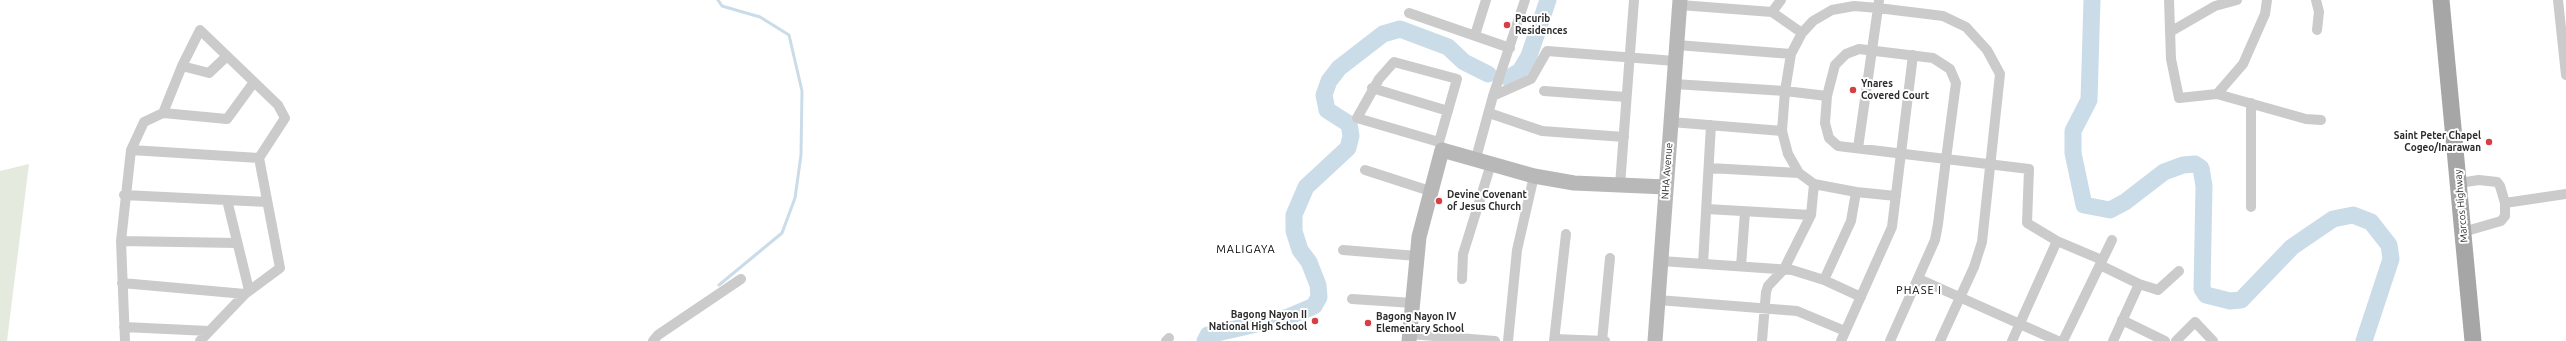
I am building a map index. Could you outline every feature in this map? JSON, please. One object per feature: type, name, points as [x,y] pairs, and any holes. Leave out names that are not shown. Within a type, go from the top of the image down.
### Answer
[{"type":"main road","name":"Marcos Highway","points":[[2441,0],[2473,341]]},
{"type":"street","points":[[1475,35],[1486,0]]},
{"type":"street","points":[[1476,158],[1493,96],[1525,0]]},
{"type":"street","points":[[1620,185],[1634,0]]},
{"type":"street","points":[[1772,12],[1781,0]]},
{"type":"street","points":[[2169,0],[2171,59],[2179,98],[2217,94],[2306,119],[2321,120]]},
{"type":"street","points":[[2170,32],[2214,3],[2237,0]]},
{"type":"street","points":[[2217,94],[2243,64],[2265,14],[2267,0]]},
{"type":"street","points":[[2316,0],[2319,12],[2316,30]]},
{"type":"street","points":[[2558,0],[2566,75]]},
{"type":"street","points":[[1680,2],[1706,3],[1772,12],[1802,33]]},
{"type":"street","name":"NHA Avenue","points":[[1654,341],[1680,2]]},
{"type":"street","points":[[1858,148],[1879,4]]},
{"type":"street","points":[[1896,196],[1856,192],[1814,184],[1799,173],[1788,154],[1782,131],[1785,91],[1791,54],[1802,33],[1813,21],[1832,10],[1879,4],[1943,16],[1966,27],[1987,50],[2000,74],[1982,242],[1974,267],[1942,340]]},
{"type":"street","points":[[1409,13],[1510,48]]},
{"type":"street","points":[[163,113],[182,66],[200,30],[278,105],[285,118],[259,158],[280,268],[247,292],[200,341]]},
{"type":"street","points":[[1677,45],[1791,54]]},
{"type":"street","points":[[1890,341],[1919,279],[1935,240],[1946,159],[1956,83],[1950,68],[1933,58],[1859,49],[1846,54],[1835,66],[1827,96],[1825,123],[1829,138],[1838,146],[1899,154],[1946,159],[1991,164],[2029,169],[2026,220],[2057,241],[2139,284],[2158,290],[2179,271]]},
{"type":"street","points":[[1493,96],[1531,79],[1547,51],[1675,61]]},
{"type":"street","points":[[1841,341],[1892,227],[1899,154],[1913,55]]},
{"type":"street","points":[[182,66],[209,73],[227,56]]},
{"type":"street","points":[[1495,341],[1410,338],[1419,238],[1441,146],[1448,111],[1457,84],[1456,78],[1395,62],[1372,88],[1357,118],[1441,146],[1476,158],[1491,164],[1534,176],[1574,183],[1666,187]]},
{"type":"street","points":[[125,341],[121,241],[124,195],[131,150],[144,122],[163,113],[227,119],[254,82]]},
{"type":"street","points":[[1674,84],[1785,91],[1827,96]]},
{"type":"street","points":[[1372,88],[1448,111]]},
{"type":"street","points":[[1544,91],[1626,97]]},
{"type":"street","points":[[2250,207],[2251,103]]},
{"type":"street","points":[[1489,113],[1542,130],[1624,137]]},
{"type":"street","points":[[1671,122],[1782,131]]},
{"type":"street","points":[[1703,264],[1711,125]]},
{"type":"street","points":[[131,150],[259,158]]},
{"type":"street","points":[[1462,279],[1463,254],[1491,164]]},
{"type":"street","points":[[1709,168],[1799,173]]},
{"type":"street","points":[[1365,170],[1430,191]]},
{"type":"street","points":[[1508,341],[1517,250],[1534,176]]},
{"type":"street","points":[[2459,183],[2479,180],[2497,182],[2500,186],[2505,203],[2506,216],[2501,221],[2463,232]]},
{"type":"street","points":[[1762,341],[1764,309],[1768,286],[1784,269],[1811,215],[1814,184]]},
{"type":"street","points":[[1824,280],[1851,220],[1856,192]]},
{"type":"street","points":[[2505,203],[2566,194]]},
{"type":"street","points":[[124,195],[267,202]]},
{"type":"street","points":[[227,200],[247,292]]},
{"type":"street","points":[[1707,208],[1745,212],[1811,215]]},
{"type":"street","points":[[1741,266],[1745,212]]},
{"type":"street","points":[[1566,234],[1554,340],[1603,341],[1610,258]]},
{"type":"street","points":[[2063,341],[2112,240]]},
{"type":"street","points":[[121,241],[237,243]]},
{"type":"street","points":[[2012,341],[2057,241]]},
{"type":"street","points":[[1343,250],[1417,256]]},
{"type":"street","points":[[1661,261],[1784,269],[1824,280],[1861,296]]},
{"type":"street","points":[[653,341],[658,335],[741,278]]},
{"type":"street","points":[[1919,279],[2058,341]]},
{"type":"street","points":[[122,283],[247,292]]},
{"type":"street","points":[[2113,341],[2139,284]]},
{"type":"street","points":[[1352,299],[1413,303]]},
{"type":"street","points":[[1658,300],[1797,311],[1845,331]]},
{"type":"street","points":[[2122,320],[2165,341]]},
{"type":"street","points":[[2176,341],[2195,322],[2213,341]]},
{"type":"street","points":[[124,327],[209,331]]},
{"type":"shaded area","points":[[29,164],[7,341],[0,341],[0,171]]},
{"type":"waterway","points":[[718,0],[722,6],[760,17],[789,35],[802,91],[801,155],[795,198],[782,233],[719,285]]},
{"type":"waterway","points":[[1508,78],[1520,71],[1529,56],[1548,0]]},
{"type":"waterway","points":[[2092,0],[2089,100],[2073,131],[2073,153],[2084,205],[2110,210],[2125,202],[2164,172],[2183,165],[2195,164],[2201,168],[2204,186],[2202,289],[2206,295],[2230,301],[2241,300],[2292,247],[2333,219],[2353,215],[2371,222],[2389,245],[2391,259],[2364,341]]},
{"type":"waterway","points":[[1205,341],[1208,335],[1288,317],[1314,306],[1319,297],[1318,285],[1309,262],[1300,250],[1294,231],[1294,215],[1306,187],[1348,148],[1351,136],[1349,124],[1327,110],[1324,95],[1329,81],[1339,68],[1383,34],[1400,29],[1448,47],[1464,62],[1488,74]]},
{"type":"place","name":"Pacurib Residences","points":[[1507,25]]},
{"type":"place","name":"Ynares Covered Court","points":[[1853,90]]},
{"type":"place","name":"Saint Peter Chapel Cogeo/Inarawan","points":[[2489,142]]},
{"type":"place","name":"Devine Covenant of Jesus Church","points":[[1439,201]]},
{"type":"place","name":"Bagong Nayon II National High School","points":[[1315,321]]},
{"type":"place","name":"Bagong Nayon IV Elementary School","points":[[1368,323]]},
{"type":"district","name":"MALIGAYA","points":[[1246,249]]},
{"type":"district","name":"PHASE I","points":[[1919,290]]}]
